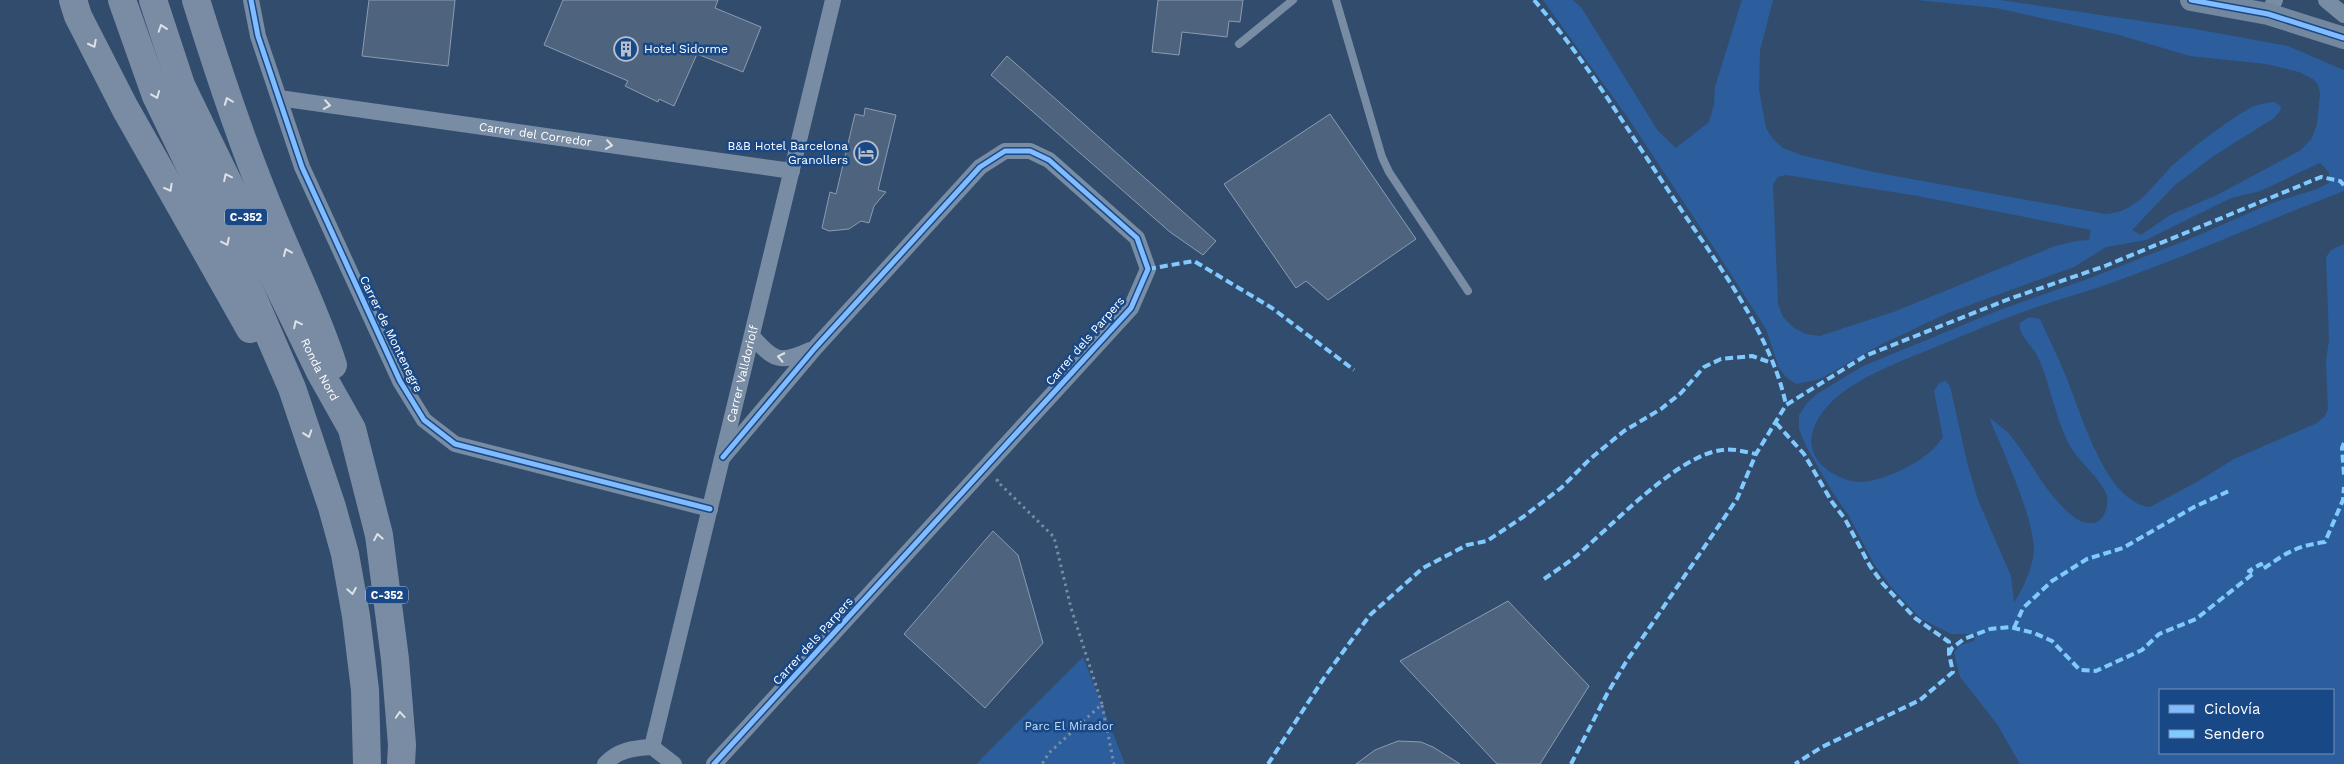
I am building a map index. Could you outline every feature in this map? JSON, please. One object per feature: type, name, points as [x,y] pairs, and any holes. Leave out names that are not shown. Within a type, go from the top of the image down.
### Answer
[{"type":"highway","points":[[73,0],[78,16],[125,108],[180,208],[250,328],[292,388]]},
{"type":"highway","name":"C-352","points":[[122,0],[156,96],[247,284],[292,388],[332,507],[345,554],[356,616],[365,690],[367,764]]},
{"type":"highway","name":"Ronda Nord","points":[[153,0],[182,85],[320,372],[352,429],[378,535],[395,659],[401,764]]},
{"type":"highway","points":[[196,0],[225,94],[272,217],[324,336],[352,429]]},
{"type":"street","name":"Carrer de Montenegre","points":[[251,0],[258,36],[302,167],[400,381],[424,420],[455,444],[710,509]]},
{"type":"street","name":"Carrer Valldoriolf","points":[[652,747],[833,0]]},
{"type":"street","points":[[2191,0],[2271,7],[2344,38]]},
{"type":"street","points":[[2326,0],[2344,15]]},
{"type":"street","name":"Carrer del Corredor","points":[[279,98],[792,171]]},
{"type":"street","name":"Carrer dels Parpers","points":[[714,764],[1131,308],[1148,269],[1137,238],[1049,160],[1030,151],[1005,151],[980,167],[815,348],[723,457]]},
{"type":"street","name":"Carrer dels Parpers","points":[[752,336],[766,352],[778,358],[791,359],[815,348]]},
{"type":"street","points":[[605,764],[624,750],[652,747],[674,764]]},
{"type":"lane","points":[[1239,44],[1293,0]]},
{"type":"lane","points":[[1336,0],[1382,158],[1389,172],[1468,291]]},
{"type":"path","points":[[1003,473],[996,481],[1054,537],[1072,608],[1102,704],[1114,764]]},
{"type":"path","points":[[1042,764],[1049,753],[1102,704]]},
{"type":"green space","points":[[1543,0],[1573,0],[1581,7],[1658,131],[1676,148],[1709,122],[1714,105],[1715,87],[1742,0],[1773,0],[1760,50],[1759,90],[1766,128],[1772,138],[1783,148],[1801,155],[1873,172],[2105,214],[2116,213],[2133,205],[2186,154],[2243,112],[2266,103],[2274,102],[2281,106],[2280,111],[2274,118],[2215,155],[2175,185],[2132,230],[2141,235],[2170,215],[2217,195],[2301,150],[2312,138],[2317,124],[2320,93],[2318,85],[2313,79],[2299,72],[2266,64],[2190,56],[2119,35],[1996,8],[1917,0],[2000,0],[2195,29],[2288,46],[2344,70],[2344,191],[2201,249],[2105,285],[2000,320],[1902,360],[1854,385],[1833,401],[1817,421],[1811,442],[1814,453],[1820,463],[1832,473],[1842,478],[1861,482],[1883,478],[1895,473],[1918,461],[1937,445],[1943,437],[1934,391],[1939,383],[1946,381],[1950,386],[1967,462],[1978,500],[2011,576],[2014,603],[2024,584],[2034,555],[2032,534],[2023,500],[1989,417],[2012,437],[2046,487],[2069,513],[2086,523],[2094,523],[2104,515],[2107,506],[2105,491],[2071,448],[2057,414],[2042,366],[2023,335],[2020,323],[2029,317],[2040,319],[2097,454],[2108,474],[2120,490],[2134,502],[2150,507],[2234,459],[2317,423],[2325,416],[2328,409],[2326,361],[2329,340],[2326,257],[2331,250],[2344,244],[2344,764],[2020,764],[1997,724],[1960,677],[1954,653],[1960,645],[1974,641],[1976,634],[1951,634],[1920,618],[1892,588],[1874,564],[1849,516],[1833,493],[1806,446],[1799,429],[1799,415],[1807,403],[1817,394],[1863,366],[2002,309],[2093,277],[2192,238],[2272,203],[2317,189],[2329,183],[2329,172],[2320,163],[2260,191],[2231,198],[2146,240],[2106,247],[2074,267],[1948,313],[1882,344],[1820,379],[1796,384],[1786,377],[1779,368],[1766,329],[1626,115]],"holes":[[[1786,175],[1918,196],[2091,230],[2089,240],[2055,246],[1896,311],[1820,336],[1806,334],[1794,328],[1783,317],[1778,304],[1773,184],[1778,177]]]},
{"type":"green space","name":"Parc El Mirador","points":[[1083,657],[1125,764],[977,764],[982,758]]},
{"type":"building","points":[[369,0],[455,0],[448,66],[362,56]]},
{"type":"building","name":"Hotel Sidorme","points":[[563,0],[718,0],[715,8],[761,27],[743,72],[697,54],[674,106],[659,99],[658,102],[625,86],[628,81],[544,45]]},
{"type":"building","points":[[1158,0],[1243,0],[1240,22],[1229,21],[1227,37],[1182,32],[1179,55],[1152,52]]},
{"type":"building","points":[[1007,56],[1216,241],[1203,255],[1170,232],[991,75]]},
{"type":"building","name":"B&B Hotel Barcelona Granollers","points":[[865,108],[896,115],[878,190],[886,192],[874,206],[869,223],[861,221],[849,229],[829,231],[822,228],[830,192],[836,194],[855,114],[864,116]]},
{"type":"building","points":[[1330,114],[1416,239],[1328,300],[1306,281],[1296,288],[1224,184]]},
{"type":"building","points":[[993,531],[1018,555],[1043,643],[985,708],[904,634]]},
{"type":"building","points":[[1508,601],[1589,686],[1540,764],[1497,764],[1400,661]]},
{"type":"building","points":[[1398,741],[1421,742],[1433,747],[1460,764],[1356,764],[1375,750]]},
{"type":"marked path","points":[[1534,0],[1588,70],[1738,295],[1754,322],[1767,350],[1778,377],[1786,405]]},
{"type":"marked path","points":[[1571,764],[1607,694],[1626,662],[1737,499],[1756,454],[1786,405],[1865,356],[2009,299],[2105,266],[2321,177],[2340,181],[2344,185]]},
{"type":"marked path","points":[[1148,269],[1194,261],[1272,308],[1354,370]]},
{"type":"marked path","points":[[1268,764],[1326,675],[1370,615],[1423,568],[1467,545],[1487,541],[1523,517],[1561,488],[1590,459],[1624,431],[1661,409],[1681,393],[1704,367],[1721,359],[1752,356],[1772,363]]},
{"type":"marked path","points":[[1776,423],[1804,454],[1832,502],[1845,519],[1870,566],[1883,584],[1915,618],[1949,642],[1949,654],[1953,672],[1920,700],[1822,747],[1795,764]]},
{"type":"marked path","points":[[2344,443],[2342,448],[2344,475]]},
{"type":"marked path","points":[[1544,579],[1575,557],[1645,494],[1685,465],[1704,455],[1722,450],[1735,450],[1756,454]]},
{"type":"marked path","points":[[1949,654],[1952,648],[1964,639],[1990,629],[2010,627],[2034,633],[2052,641],[2080,670],[2096,671],[2142,650],[2159,634],[2196,619],[2254,573],[2249,571],[2261,564],[2263,569],[2292,551],[2325,542],[2343,500],[2344,487]]},
{"type":"marked path","points":[[2014,628],[2023,608],[2052,581],[2087,559],[2123,548],[2194,507],[2229,491]]},
{"type":"cycle path","points":[[251,0],[258,36],[302,167],[400,381],[424,420],[455,444],[710,509]]},
{"type":"cycle path","points":[[2191,0],[2268,14],[2344,38]]},
{"type":"cycle path","points":[[714,764],[1131,308],[1148,269],[1137,238],[1049,160],[1030,151],[1005,151],[980,167],[815,348],[723,457]]},
{"type":"place","name":"Hotel Sidorme","points":[[626,49]]},
{"type":"place","name":"B&B Hotel Barcelona Granollers","points":[[866,153]]}]
